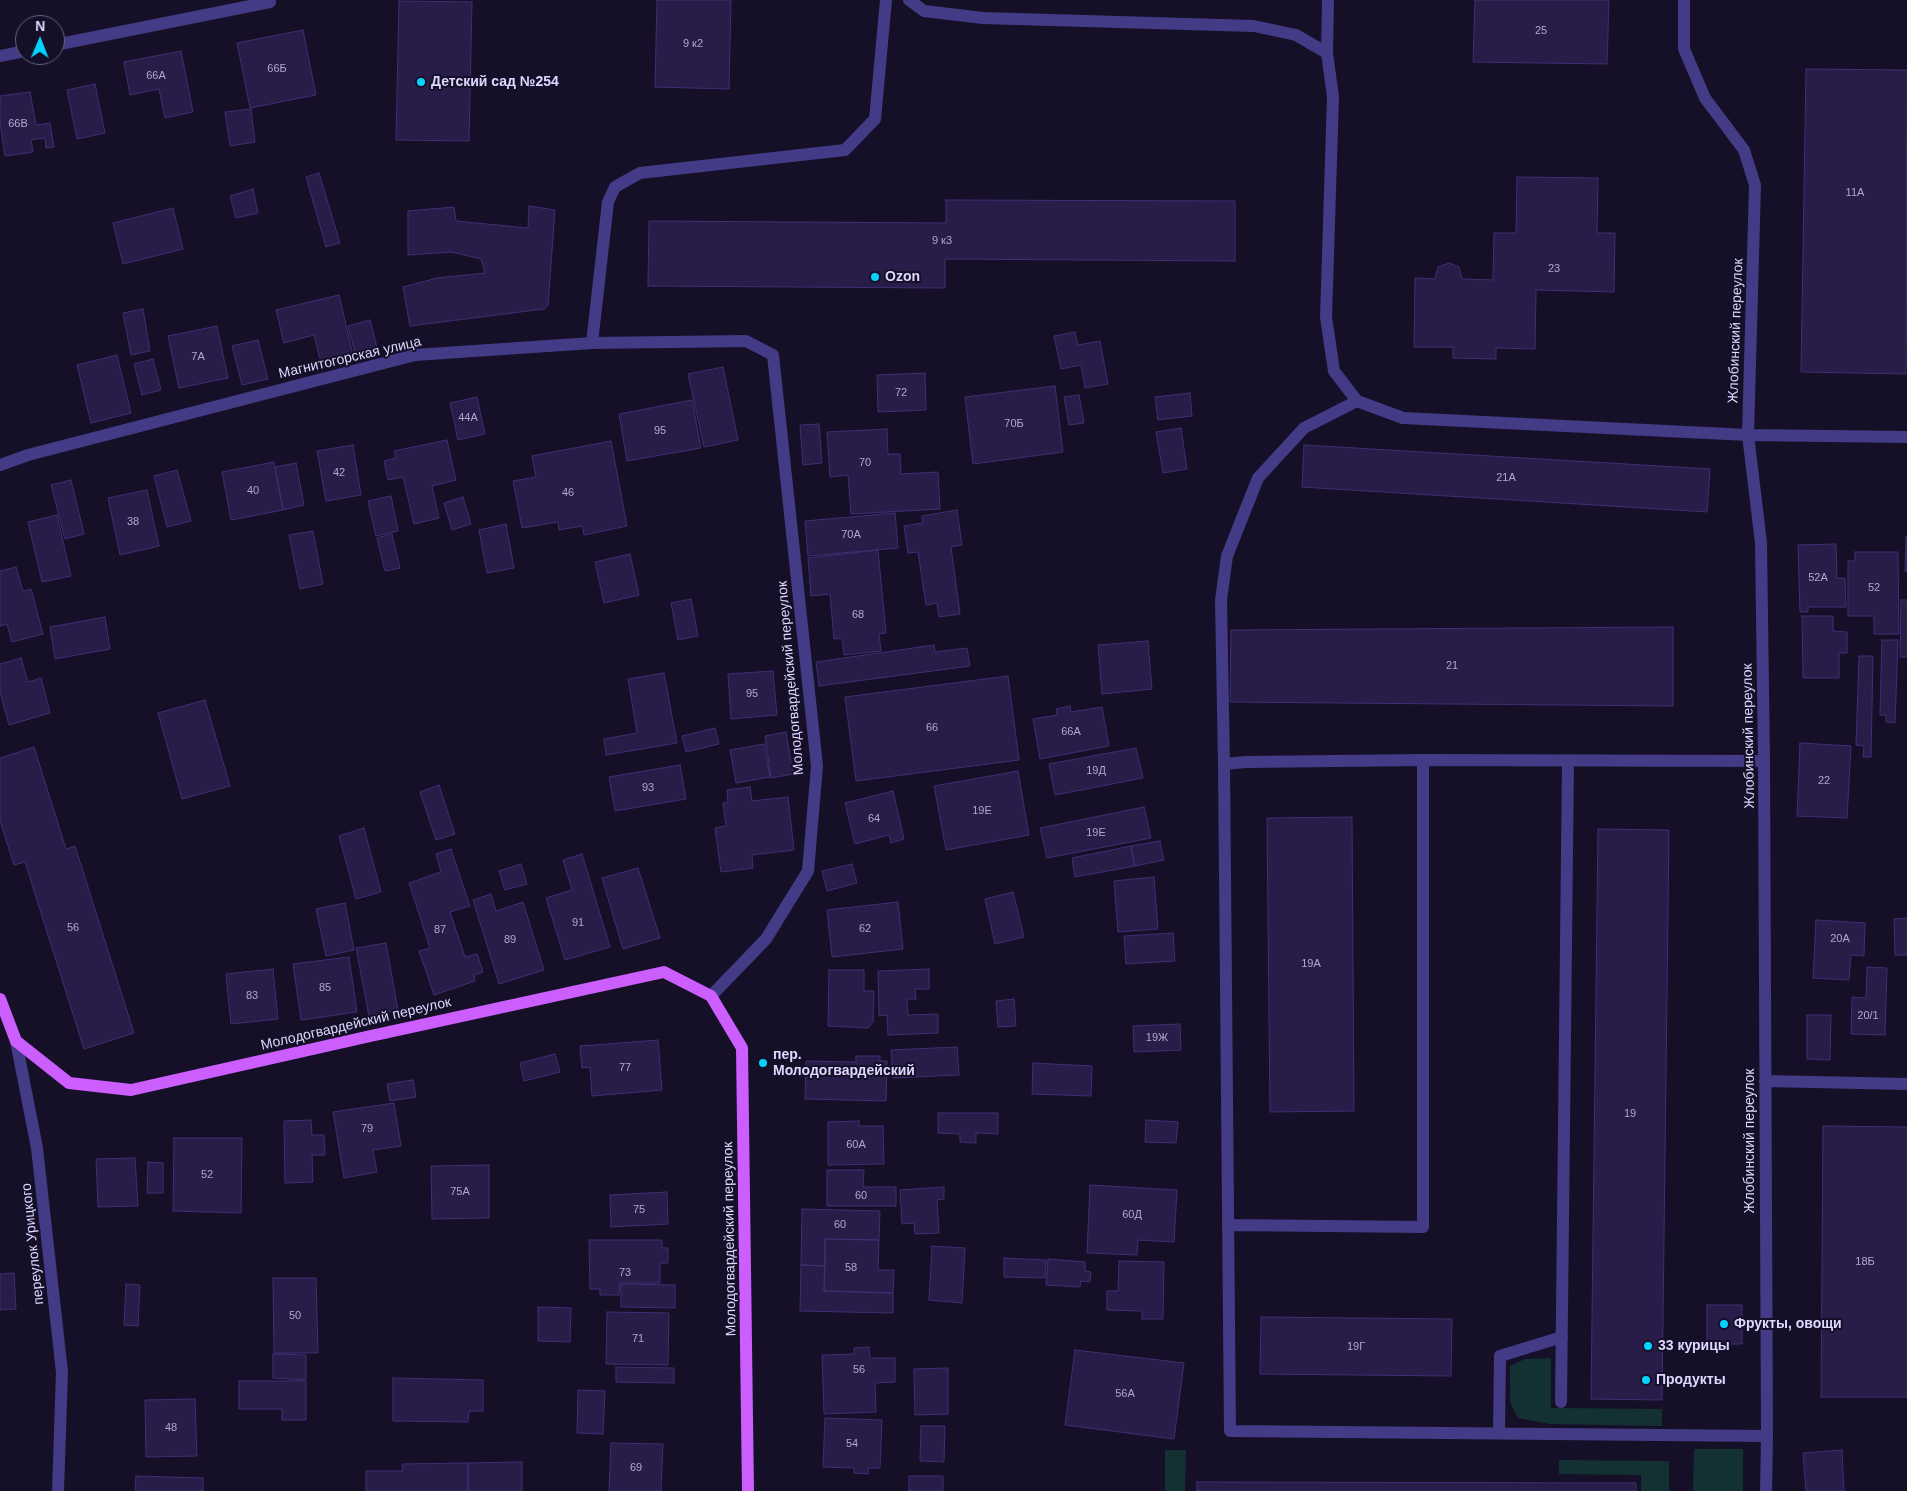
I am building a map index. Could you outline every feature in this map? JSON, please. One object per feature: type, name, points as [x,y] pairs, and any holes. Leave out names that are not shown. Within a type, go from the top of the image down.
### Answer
[{"type":"main road","name":"Молодогвардейский переулок","points":[[16,1041],[69,1083],[131,1090],[376,1034],[664,972],[711,996],[742,1048],[748,1491]]},
{"type":"main road","name":"переулок Урицкого","points":[[0,999],[16,1041]]},
{"type":"street","points":[[592,343],[608,202],[615,187],[640,173],[845,150],[875,119],[886,0]]},
{"type":"street","points":[[909,0],[924,11],[983,18],[1254,26],[1296,35],[1327,53]]},
{"type":"street","points":[[1328,0],[1327,53],[1333,97],[1326,317],[1334,371],[1357,402],[1403,418],[1748,435],[1907,437]]},
{"type":"street","name":"Жлобинский переулок","points":[[1684,0],[1684,49],[1705,98],[1744,150],[1755,186],[1748,435],[1761,543],[1764,761],[1766,1491]]},
{"type":"street","points":[[65,43],[270,2]]},
{"type":"street","points":[[0,56],[15,53]]},
{"type":"street","name":"Магнитогорская улица","points":[[0,466],[28,455],[415,355],[592,343],[746,341],[774,355]]},
{"type":"street","name":"Молодогвардейский переулок","points":[[711,996],[766,939],[808,871],[817,766],[774,355]]},
{"type":"street","points":[[1357,402],[1304,428],[1258,478],[1227,556],[1221,600],[1230,1430],[1767,1436]]},
{"type":"street","points":[[1224,764],[1246,762],[1423,760],[1764,761]]},
{"type":"street","points":[[1229,1225],[1423,1227],[1423,760]]},
{"type":"street","points":[[1561,1402],[1568,760]]},
{"type":"street","name":"переулок Урицкого","points":[[16,1041],[38,1148],[62,1372],[58,1491]]},
{"type":"street","points":[[1765,1081],[1907,1084]]},
{"type":"street","points":[[1499,1432],[1500,1356],[1562,1337]]},
{"type":"green space","points":[[1551,1358],[1551,1408],[1662,1409],[1662,1426],[1550,1424],[1518,1418],[1510,1402],[1510,1366],[1525,1359]]},
{"type":"green space","points":[[1694,1449],[1743,1449],[1743,1491],[1693,1491]]},
{"type":"green space","points":[[1165,1450],[1186,1450],[1185,1491],[1165,1491]]},
{"type":"green space","points":[[1559,1460],[1669,1461],[1669,1491],[1641,1491],[1641,1475],[1559,1474]]},
{"type":"building","points":[[657,0],[731,0],[729,89],[655,87]]},
{"type":"building","points":[[1475,0],[1609,0],[1607,64],[1473,62]]},
{"type":"building","points":[[399,1],[472,2],[469,141],[396,140]]},
{"type":"building","points":[[303,30],[316,95],[250,108],[237,43]]},
{"type":"building","points":[[181,51],[193,112],[165,118],[159,89],[130,95],[124,62]]},
{"type":"building","points":[[1806,69],[1907,70],[1906,374],[1801,372]]},
{"type":"building","points":[[95,84],[105,133],[77,139],[67,90]]},
{"type":"building","points":[[30,92],[36,125],[50,123],[54,147],[46,148],[45,138],[31,140],[33,152],[5,156],[0,123],[0,96]]},
{"type":"building","points":[[251,109],[255,142],[230,146],[225,112]]},
{"type":"building","points":[[319,173],[340,243],[326,247],[306,177]]},
{"type":"building","points":[[1517,177],[1598,178],[1597,233],[1615,233],[1614,292],[1536,290],[1535,349],[1496,348],[1496,359],[1453,358],[1453,347],[1414,347],[1415,278],[1435,279],[1438,267],[1449,263],[1459,267],[1462,279],[1493,280],[1494,233],[1516,233]]},
{"type":"building","points":[[253,189],[258,213],[236,218],[230,196]]},
{"type":"building","points":[[946,200],[1235,201],[1235,261],[945,259],[945,288],[648,286],[649,221],[946,223]]},
{"type":"building","points":[[529,206],[555,210],[548,305],[544,309],[410,326],[403,287],[437,278],[485,273],[481,259],[451,252],[408,255],[408,211],[454,207],[456,221],[528,228]]},
{"type":"building","points":[[173,208],[183,249],[123,264],[113,223]]},
{"type":"building","points":[[339,295],[353,355],[321,363],[314,335],[284,343],[276,310]]},
{"type":"building","points":[[143,309],[150,351],[131,355],[123,313]]},
{"type":"building","points":[[370,320],[378,351],[356,356],[348,326]]},
{"type":"building","points":[[217,326],[228,378],[179,388],[168,336]]},
{"type":"building","points":[[1075,332],[1078,345],[1100,341],[1108,384],[1085,388],[1081,365],[1061,369],[1054,336]]},
{"type":"building","points":[[258,340],[268,379],[242,385],[232,346]]},
{"type":"building","points":[[117,355],[131,413],[91,423],[77,365]]},
{"type":"building","points":[[153,359],[161,390],[142,395],[134,364]]},
{"type":"building","points":[[723,367],[738,440],[704,447],[688,374]]},
{"type":"building","points":[[925,373],[926,410],[878,412],[877,375]]},
{"type":"building","points":[[1055,386],[1063,452],[973,464],[965,397]]},
{"type":"building","points":[[1190,393],[1192,416],[1158,420],[1155,397]]},
{"type":"building","points":[[1079,395],[1084,423],[1069,425],[1064,397]]},
{"type":"building","points":[[477,397],[485,434],[458,440],[450,403]]},
{"type":"building","points":[[692,400],[701,448],[627,461],[619,414]]},
{"type":"building","points":[[819,424],[822,463],[803,465],[800,425]]},
{"type":"building","points":[[1181,428],[1187,469],[1163,473],[1156,432]]},
{"type":"building","points":[[887,429],[888,454],[900,454],[901,474],[938,472],[940,509],[851,514],[848,475],[830,477],[827,432]]},
{"type":"building","points":[[447,440],[456,480],[432,486],[439,518],[414,524],[403,477],[388,480],[384,461],[396,458],[394,451]]},
{"type":"building","points":[[611,441],[627,526],[584,535],[582,526],[559,530],[558,522],[522,528],[513,481],[536,477],[532,456]]},
{"type":"building","points":[[353,445],[361,495],[326,501],[317,451]]},
{"type":"building","points":[[1304,445],[1710,469],[1707,512],[1302,487]]},
{"type":"building","points":[[274,462],[283,510],[231,520],[222,472]]},
{"type":"building","points":[[296,463],[304,505],[283,510],[275,467]]},
{"type":"building","points":[[177,470],[191,521],[167,527],[154,476]]},
{"type":"building","points":[[71,480],[84,534],[65,539],[51,485]]},
{"type":"building","points":[[147,490],[159,546],[120,555],[108,498]]},
{"type":"building","points":[[391,496],[398,531],[376,536],[368,501]]},
{"type":"building","points":[[463,497],[471,524],[452,530],[444,503]]},
{"type":"building","points":[[957,510],[962,545],[951,547],[960,614],[939,617],[937,603],[926,605],[918,552],[908,553],[904,526],[923,523],[922,516]]},
{"type":"building","points":[[895,513],[898,548],[808,556],[805,521]]},
{"type":"building","points":[[57,515],[71,576],[42,582],[28,522]]},
{"type":"building","points":[[506,524],[514,568],[487,573],[479,530]]},
{"type":"building","points":[[313,531],[323,584],[300,589],[289,535]]},
{"type":"building","points":[[392,534],[400,568],[385,571],[377,538]]},
{"type":"building","points":[[1906,537],[1907,571],[1905,571]]},
{"type":"building","points":[[1836,544],[1837,578],[1845,578],[1846,607],[1808,607],[1808,612],[1800,612],[1798,545]]},
{"type":"building","points":[[878,550],[886,633],[879,634],[881,651],[844,655],[842,638],[834,639],[830,594],[811,596],[808,558]]},
{"type":"building","points":[[1855,552],[1898,552],[1899,634],[1874,634],[1874,616],[1848,616],[1848,561],[1855,561]]},
{"type":"building","points":[[630,554],[639,595],[604,603],[595,562]]},
{"type":"building","points":[[16,567],[23,591],[31,589],[43,634],[12,642],[7,624],[0,626],[0,571]]},
{"type":"building","points":[[691,599],[698,636],[678,640],[671,603]]},
{"type":"building","points":[[1901,600],[1907,600],[1907,657],[1900,657]]},
{"type":"building","points":[[1802,616],[1833,616],[1833,631],[1847,632],[1847,653],[1839,653],[1839,678],[1803,678]]},
{"type":"building","points":[[105,617],[110,649],[55,659],[50,627]]},
{"type":"building","points":[[1673,627],[1673,706],[1230,702],[1231,630]]},
{"type":"building","points":[[1882,640],[1898,640],[1895,723],[1886,722],[1886,715],[1880,715]]},
{"type":"building","points":[[1148,641],[1152,689],[1102,694],[1098,645]]},
{"type":"building","points":[[934,645],[935,652],[967,648],[970,666],[819,686],[816,662]]},
{"type":"building","points":[[1859,656],[1873,656],[1871,757],[1863,757],[1864,746],[1856,745]]},
{"type":"building","points":[[21,658],[28,682],[41,678],[50,713],[9,725],[0,692],[0,664]]},
{"type":"building","points":[[773,671],[777,715],[731,719],[728,674]]},
{"type":"building","points":[[664,673],[677,743],[606,755],[604,739],[637,733],[628,679]]},
{"type":"building","points":[[1008,676],[1019,760],[856,781],[845,697]]},
{"type":"building","points":[[205,700],[230,786],[182,799],[158,713]]},
{"type":"building","points":[[1070,706],[1071,712],[1102,707],[1109,746],[1040,759],[1033,719],[1057,715],[1056,709]]},
{"type":"building","points":[[715,728],[719,744],[686,752],[682,736]]},
{"type":"building","points":[[786,732],[793,774],[771,778],[765,736]]},
{"type":"building","points":[[1800,743],[1851,746],[1847,818],[1797,816]]},
{"type":"building","points":[[764,744],[770,777],[736,783],[730,750]]},
{"type":"building","points":[[34,747],[66,849],[75,846],[134,1033],[84,1049],[25,862],[14,865],[0,821],[0,758]]},
{"type":"building","points":[[1136,748],[1143,778],[1055,795],[1049,764]]},
{"type":"building","points":[[680,765],[686,799],[615,811],[609,777]]},
{"type":"building","points":[[1018,771],[1029,835],[946,850],[934,786]]},
{"type":"building","points":[[439,785],[455,834],[436,840],[420,792]]},
{"type":"building","points":[[750,787],[752,801],[788,797],[794,850],[752,855],[753,868],[721,872],[715,828],[726,826],[723,803],[728,802],[727,790]]},
{"type":"building","points":[[893,791],[904,839],[891,843],[889,835],[855,844],[845,803]]},
{"type":"building","points":[[1144,807],[1151,838],[1047,858],[1040,828]]},
{"type":"building","points":[[1352,817],[1354,1111],[1270,1112],[1267,818]]},
{"type":"building","points":[[364,828],[381,892],[356,899],[339,836]]},
{"type":"building","points":[[1598,829],[1669,830],[1662,1400],[1591,1399]]},
{"type":"building","points":[[1160,841],[1164,860],[1135,866],[1131,846]]},
{"type":"building","points":[[1131,846],[1135,866],[1075,877],[1072,858]]},
{"type":"building","points":[[451,849],[470,906],[450,912],[465,957],[477,954],[483,972],[474,975],[475,981],[434,995],[419,951],[430,948],[409,883],[441,872],[436,854]]},
{"type":"building","points":[[582,854],[610,947],[565,960],[546,898],[572,890],[563,860]]},
{"type":"building","points":[[521,864],[527,884],[505,890],[499,871]]},
{"type":"building","points":[[852,864],[857,883],[827,891],[822,871]]},
{"type":"building","points":[[638,868],[660,938],[623,949],[602,878]]},
{"type":"building","points":[[1154,877],[1158,929],[1118,932],[1114,881]]},
{"type":"building","points":[[1013,892],[1024,937],[995,944],[985,899]]},
{"type":"building","points":[[491,894],[496,911],[523,902],[544,970],[499,984],[473,900]]},
{"type":"building","points":[[898,902],[903,949],[832,957],[827,910]]},
{"type":"building","points":[[345,903],[354,950],[326,956],[316,909]]},
{"type":"building","points":[[1907,918],[1907,955],[1895,955],[1894,919]]},
{"type":"building","points":[[1816,920],[1865,923],[1864,956],[1851,955],[1849,980],[1813,978]]},
{"type":"building","points":[[1173,933],[1175,961],[1126,964],[1124,936]]},
{"type":"building","points":[[386,943],[398,1010],[369,1016],[356,948]]},
{"type":"building","points":[[349,957],[357,1012],[301,1020],[293,964]]},
{"type":"building","points":[[1867,967],[1887,968],[1885,1035],[1851,1034],[1852,997],[1866,998]]},
{"type":"building","points":[[273,969],[278,1019],[231,1024],[226,974]]},
{"type":"building","points":[[929,969],[929,989],[915,989],[916,999],[907,999],[908,1015],[938,1014],[938,1033],[888,1035],[887,1015],[879,1016],[878,971]]},
{"type":"building","points":[[829,970],[864,970],[864,991],[874,991],[873,1022],[868,1028],[828,1026]]},
{"type":"building","points":[[1014,999],[1016,1026],[998,1027],[996,1001]]},
{"type":"building","points":[[1807,1015],[1831,1015],[1830,1060],[1807,1059]]},
{"type":"building","points":[[1180,1024],[1181,1050],[1134,1052],[1133,1026]]},
{"type":"building","points":[[658,1040],[662,1090],[592,1096],[590,1067],[582,1068],[580,1046]]},
{"type":"building","points":[[957,1047],[959,1075],[893,1078],[891,1050]]},
{"type":"building","points":[[555,1054],[560,1072],[524,1081],[520,1063]]},
{"type":"building","points":[[856,1056],[880,1056],[880,1061],[887,1061],[886,1101],[805,1099],[806,1061],[856,1062]]},
{"type":"building","points":[[1033,1063],[1092,1066],[1091,1096],[1032,1094]]},
{"type":"building","points":[[413,1080],[416,1097],[390,1101],[387,1084]]},
{"type":"building","points":[[394,1103],[401,1146],[373,1150],[377,1172],[344,1178],[333,1112]]},
{"type":"building","points":[[938,1113],[998,1113],[998,1134],[976,1133],[976,1143],[960,1142],[960,1134],[938,1133]]},
{"type":"building","points":[[311,1120],[312,1135],[324,1135],[325,1155],[312,1155],[313,1182],[285,1183],[284,1121]]},
{"type":"building","points":[[1146,1120],[1178,1122],[1176,1143],[1145,1142]]},
{"type":"building","points":[[859,1121],[859,1126],[883,1126],[884,1164],[828,1165],[828,1122]]},
{"type":"building","points":[[1823,1126],[1907,1127],[1907,1397],[1821,1397]]},
{"type":"building","points":[[174,1138],[242,1138],[241,1213],[173,1211]]},
{"type":"building","points":[[135,1158],[138,1206],[98,1207],[96,1159]]},
{"type":"building","points":[[148,1162],[163,1163],[163,1193],[147,1193]]},
{"type":"building","points":[[489,1165],[489,1218],[432,1219],[431,1166]]},
{"type":"building","points":[[827,1170],[864,1170],[863,1187],[896,1187],[896,1206],[827,1206]]},
{"type":"building","points":[[1090,1185],[1177,1190],[1174,1242],[1138,1240],[1137,1255],[1087,1253]]},
{"type":"building","points":[[944,1187],[944,1199],[937,1200],[939,1233],[915,1234],[914,1223],[902,1224],[900,1190]]},
{"type":"building","points":[[667,1192],[668,1224],[611,1227],[610,1195]]},
{"type":"building","points":[[802,1209],[880,1211],[879,1240],[825,1239],[825,1266],[801,1265]]},
{"type":"building","points":[[825,1239],[879,1240],[878,1270],[894,1270],[893,1293],[824,1291]]},
{"type":"building","points":[[589,1240],[662,1240],[662,1248],[668,1248],[668,1263],[660,1263],[660,1283],[620,1283],[619,1295],[600,1295],[600,1289],[590,1289]]},
{"type":"building","points":[[932,1246],[965,1248],[962,1303],[929,1300]]},
{"type":"building","points":[[1004,1258],[1046,1260],[1045,1278],[1004,1277]]},
{"type":"building","points":[[1048,1259],[1085,1262],[1085,1271],[1091,1272],[1090,1282],[1081,1281],[1080,1287],[1046,1285]]},
{"type":"building","points":[[1119,1261],[1164,1262],[1163,1319],[1142,1319],[1142,1311],[1107,1310],[1107,1291],[1118,1291]]},
{"type":"building","points":[[801,1265],[825,1266],[824,1291],[893,1293],[893,1313],[800,1311]]},
{"type":"building","points":[[14,1273],[16,1309],[0,1310],[0,1274]]},
{"type":"building","points":[[273,1278],[316,1278],[318,1353],[274,1353]]},
{"type":"building","points":[[126,1284],[140,1285],[138,1326],[124,1325]]},
{"type":"building","points":[[621,1284],[675,1285],[675,1308],[621,1307]]},
{"type":"building","name":"Фрукты, овощи","points":[[1707,1305],[1742,1305],[1742,1344],[1707,1344]]},
{"type":"building","points":[[538,1307],[571,1308],[570,1342],[538,1341]]},
{"type":"building","points":[[607,1312],[669,1313],[668,1365],[606,1364]]},
{"type":"building","points":[[1261,1317],[1452,1319],[1451,1376],[1260,1374]]},
{"type":"building","points":[[869,1347],[870,1358],[895,1358],[895,1382],[875,1383],[876,1412],[824,1414],[822,1355],[854,1354],[854,1348]]},
{"type":"building","points":[[1075,1350],[1184,1363],[1174,1439],[1065,1425]]},
{"type":"building","points":[[273,1354],[306,1355],[306,1380],[273,1378]]},
{"type":"building","points":[[616,1367],[674,1368],[674,1383],[616,1382]]},
{"type":"building","points":[[948,1368],[948,1414],[915,1415],[914,1369]]},
{"type":"building","points":[[393,1378],[483,1380],[483,1411],[469,1411],[468,1422],[393,1421]]},
{"type":"building","points":[[239,1381],[306,1381],[306,1420],[282,1420],[282,1409],[239,1409]]},
{"type":"building","points":[[578,1390],[605,1391],[603,1434],[577,1433]]},
{"type":"building","points":[[195,1399],[197,1456],[146,1457],[145,1400]]},
{"type":"building","points":[[825,1418],[882,1420],[880,1468],[868,1468],[868,1474],[854,1473],[854,1468],[823,1467]]},
{"type":"building","points":[[921,1426],[945,1426],[944,1462],[920,1461]]},
{"type":"building","points":[[611,1443],[663,1444],[661,1491],[609,1491]]},
{"type":"building","points":[[1842,1450],[1844,1491],[1806,1491],[1803,1453]]},
{"type":"building","points":[[522,1462],[522,1491],[468,1491],[468,1463]]},
{"type":"building","points":[[468,1463],[468,1491],[366,1491],[366,1471],[403,1471],[402,1464]]},
{"type":"building","points":[[136,1476],[203,1478],[203,1491],[135,1491]]},
{"type":"building","points":[[909,1476],[943,1476],[943,1491],[909,1491]]},
{"type":"building","points":[[1197,1482],[1636,1483],[1636,1491],[1197,1491]]},
{"type":"place","name":"Детский сад №254","points":[[421,82]]},
{"type":"place","name":"Ozon","points":[[875,277]]},
{"type":"place","name":"пер. Молодогвардейский","points":[[763,1063]]},
{"type":"place","name":"Фрукты, овощи","points":[[1724,1324]]},
{"type":"place","name":"33 курицы","points":[[1648,1346]]},
{"type":"place","name":"Продукты","points":[[1646,1380]]}]
